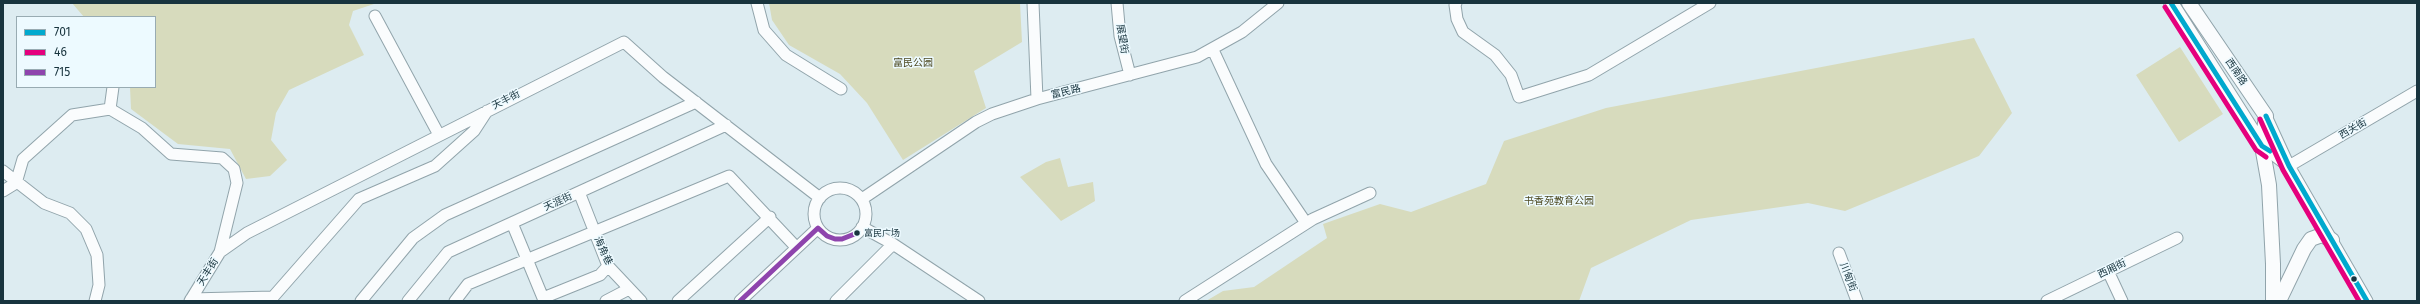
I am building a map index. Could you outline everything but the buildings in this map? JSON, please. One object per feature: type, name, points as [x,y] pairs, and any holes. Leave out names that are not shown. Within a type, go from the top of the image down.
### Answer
[{"type":"main road","name":"西南路","points":[[2171,3],[2262,146]]},
{"type":"main road","name":"西南路","points":[[2189,3],[2266,116],[2262,146],[2269,185],[2274,264],[2273,301]]},
{"type":"main road","points":[[2279,301],[2304,249],[2311,239],[2322,235],[2332,240]]},
{"type":"street","points":[[757,3],[764,30],[786,55],[841,89]]},
{"type":"street","points":[[1032,3],[1037,99]]},
{"type":"street","name":"展望街","points":[[1117,3],[1120,36],[1130,75]]},
{"type":"street","name":"富民路","points":[[862,199],[976,122],[1008,108],[1037,99],[1197,57],[1213,50],[1242,32],[1278,3]]},
{"type":"street","points":[[1456,3],[1457,19],[1463,32],[1495,55],[1511,75],[1519,97],[1589,74],[1710,3]]},
{"type":"street","points":[[375,16],[439,135]]},
{"type":"street","name":"天丰街","points":[[190,300],[220,252],[247,233],[489,109],[624,42],[663,77],[820,198]]},
{"type":"street","points":[[1213,50],[1266,164],[1306,223]]},
{"type":"street","points":[[110,109],[113,88]]},
{"type":"street","name":"西关街","points":[[2289,166],[2417,91]]},
{"type":"street","points":[[361,301],[413,238],[445,215],[696,102]]},
{"type":"street","points":[[3,190],[16,183],[23,159],[72,115],[110,109],[142,128],[171,154],[222,158],[234,169],[237,183],[220,252]]},
{"type":"street","points":[[190,300],[273,297],[359,199],[435,166],[474,131],[489,109]]},
{"type":"street","points":[[2266,116],[2289,166],[2367,301]]},
{"type":"street","name":"天涯街","points":[[408,301],[448,252],[726,125]]},
{"type":"street","points":[[2262,146],[2289,166]]},
{"type":"street","points":[[3,171],[16,183],[44,203],[70,213],[86,229],[97,255],[99,285],[95,301]]},
{"type":"street","points":[[455,301],[468,284],[729,176],[770,217],[796,247]]},
{"type":"street","points":[[841,188],[849,189],[862,199],[866,213],[862,227],[857,233],[842,239],[827,236],[818,228],[814,215],[820,198],[826,192],[841,188]]},
{"type":"street","name":"海角巷","points":[[579,192],[608,266],[640,301]]},
{"type":"street","points":[[1185,301],[1306,223],[1370,193]]},
{"type":"street","points":[[678,301],[770,217]]},
{"type":"street","points":[[512,223],[543,298],[600,275],[608,266]]},
{"type":"street","points":[[862,227],[893,244],[979,301]]},
{"type":"street","points":[[740,301],[818,228]]},
{"type":"street","name":"西厢街","points":[[2047,301],[2177,238]]},
{"type":"street","points":[[836,301],[893,244]]},
{"type":"street","name":"川甸街","points":[[1839,253],[1857,301]]},
{"type":"street","points":[[2108,271],[2122,301]]},
{"type":"street","points":[[606,301],[629,289]]},
{"type":"green space","points":[[72,3],[377,3],[353,11],[349,25],[364,55],[289,90],[276,113],[271,140],[287,160],[270,176],[246,179],[230,149],[178,144],[131,109],[130,88],[156,88],[156,16],[83,16]]},
{"type":"green space","name":"富民公园","points":[[769,3],[1020,3],[1022,42],[974,71],[986,108],[903,160],[867,103],[840,74],[789,45],[772,20]]},
{"type":"green space","name":"书香苑教育公园","points":[[1974,38],[2012,113],[1979,156],[1845,211],[1808,203],[1691,220],[1591,268],[1579,301],[1206,301],[1223,291],[1254,287],[1327,238],[1323,224],[1380,204],[1411,212],[1486,184],[1504,141],[1606,108]]},
{"type":"green space","points":[[2180,47],[2223,114],[2179,142],[2136,75]]},
{"type":"green space","points":[[1060,158],[1068,187],[1093,182],[1095,201],[1061,221],[1020,177],[1046,162]]},
{"type":"transit line","name":"701","points":[[2171,3],[2262,146],[2270,151]]},
{"type":"transit line","name":"46","points":[[2165,7],[2256,150],[2266,157]]},
{"type":"transit line","name":"701","points":[[2266,116],[2289,166],[2367,301]]},
{"type":"transit line","name":"46","points":[[2260,119],[2283,170],[2359,301]]},
{"type":"transit line","name":"715","points":[[740,301],[818,228],[827,236],[835,239],[842,239],[857,233]]},
{"type":"place","name":"富民广场","points":[[857,233]]}]
